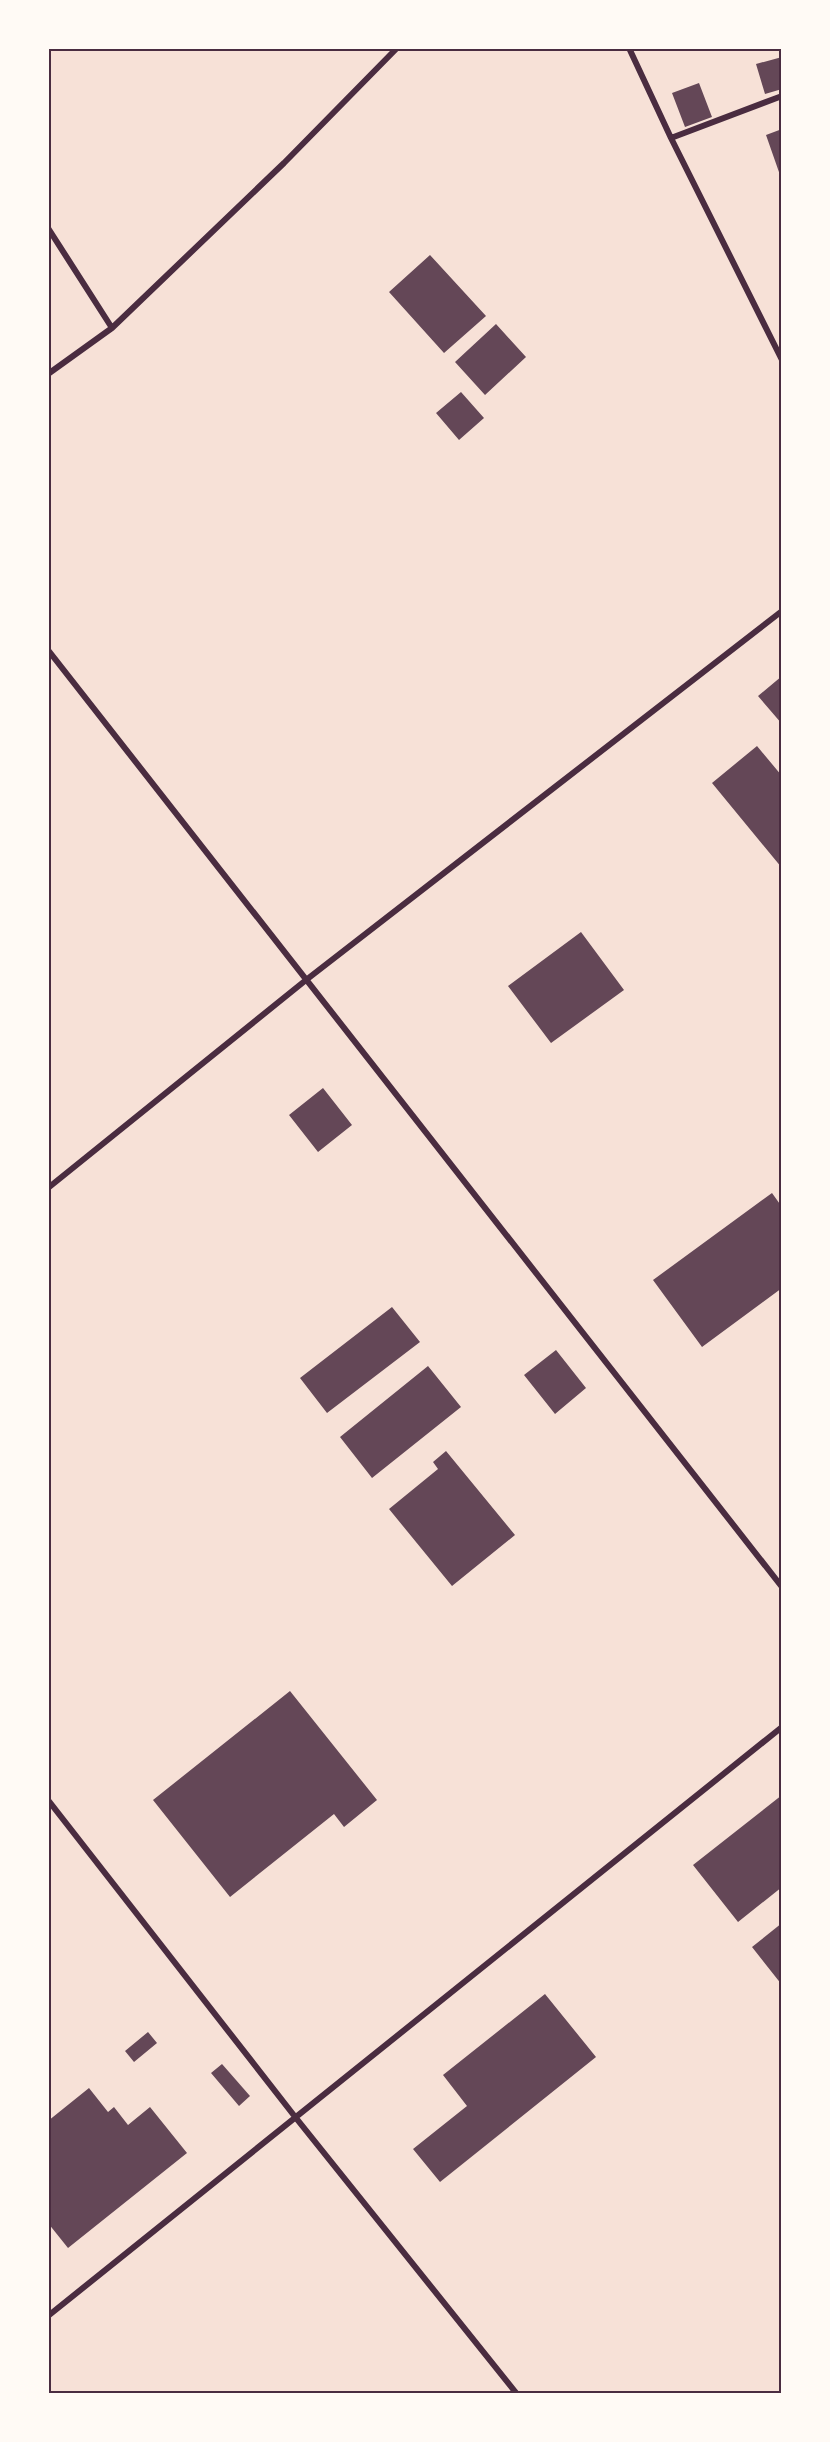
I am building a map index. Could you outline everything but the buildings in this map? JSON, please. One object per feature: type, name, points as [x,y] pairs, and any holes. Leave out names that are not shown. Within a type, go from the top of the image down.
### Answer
[{"type":"street","points":[[48,374],[112,328],[284,163],[397,48]]},
{"type":"street","points":[[629,48],[670,138],[782,360]]},
{"type":"street","points":[[670,138],[782,96]]},
{"type":"street","points":[[48,228],[112,328]]},
{"type":"street","points":[[48,1188],[306,980],[782,611]]},
{"type":"street","points":[[48,650],[782,1587]]},
{"type":"street","points":[[48,2316],[782,1727]]},
{"type":"street","points":[[48,1800],[296,2118],[517,2394]]}]
